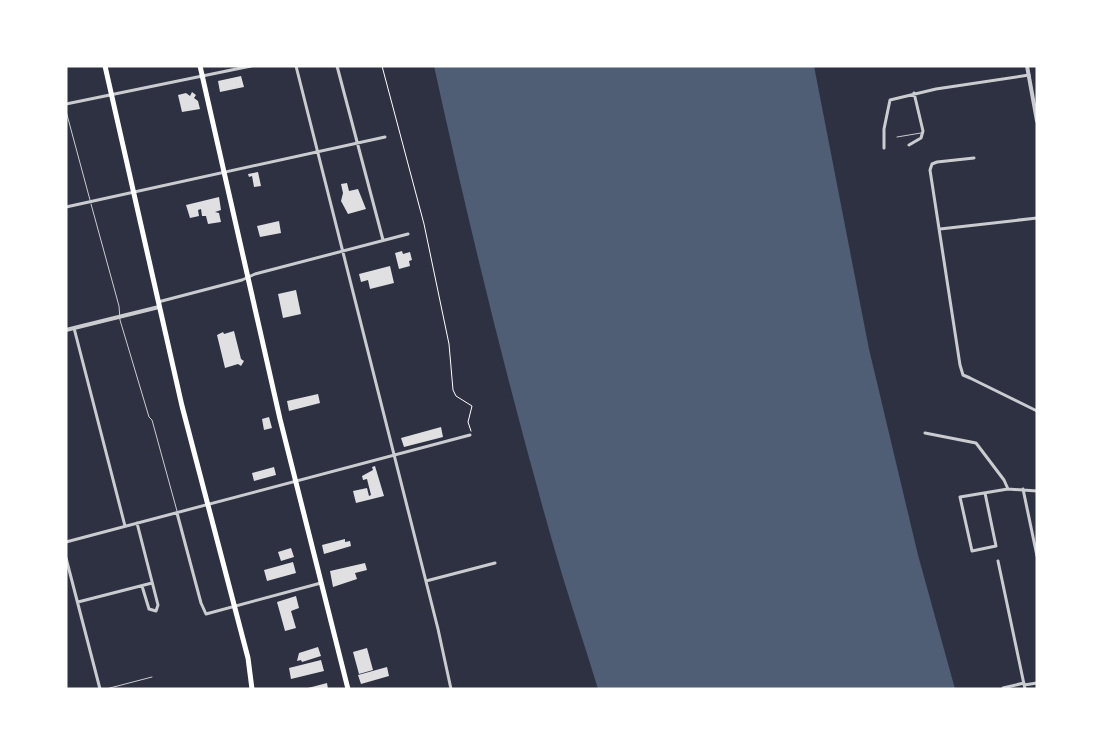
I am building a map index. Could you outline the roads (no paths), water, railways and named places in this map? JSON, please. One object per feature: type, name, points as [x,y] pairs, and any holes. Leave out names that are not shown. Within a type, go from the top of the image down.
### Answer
[{"type":"main road","points":[[105,66],[158,304],[235,606],[250,668],[252,689]]},
{"type":"main road","points":[[200,66],[295,481],[348,689]]},
{"type":"street","points":[[66,104],[251,66]]},
{"type":"street","points":[[296,66],[426,581],[451,689]]},
{"type":"street","points":[[337,66],[383,240]]},
{"type":"street","points":[[1027,66],[1037,121]]},
{"type":"street","points":[[884,148],[884,129],[890,100],[914,93],[1029,75]]},
{"type":"street","points":[[909,146],[921,138],[922,133],[914,93]]},
{"type":"street","points":[[66,207],[385,137]]},
{"type":"street","points":[[974,158],[932,164],[930,177],[963,375],[1037,411]]},
{"type":"street","points":[[940,229],[1037,218]]},
{"type":"street","points":[[66,330],[120,316],[248,277],[408,234]]},
{"type":"street","points":[[74,328],[126,526]]},
{"type":"street","points":[[66,542],[471,433]]},
{"type":"street","points":[[925,433],[976,443],[1004,480],[1008,489]]},
{"type":"street","points":[[985,493],[996,546],[972,551],[960,497],[1008,489],[1037,491]]},
{"type":"street","points":[[1023,489],[1037,556]]},
{"type":"street","points":[[177,513],[201,603],[206,614],[321,583]]},
{"type":"street","points":[[136,523],[158,606],[154,611],[149,609],[142,586]]},
{"type":"street","points":[[66,558],[100,689]]},
{"type":"street","points":[[998,561],[1024,686]]},
{"type":"street","points":[[426,581],[495,563]]},
{"type":"street","points":[[78,602],[152,583]]},
{"type":"street","points":[[1003,688],[1024,686],[1037,682]]},
{"type":"lane","points":[[66,111],[119,306],[120,316],[147,412],[152,420],[177,513]]},
{"type":"lane","points":[[897,137],[922,133]]},
{"type":"lane","points":[[106,689],[152,677]]},
{"type":"water","points":[[434,66],[814,66],[869,349],[918,555],[955,689],[598,689],[558,562],[520,425],[475,246]]}]
